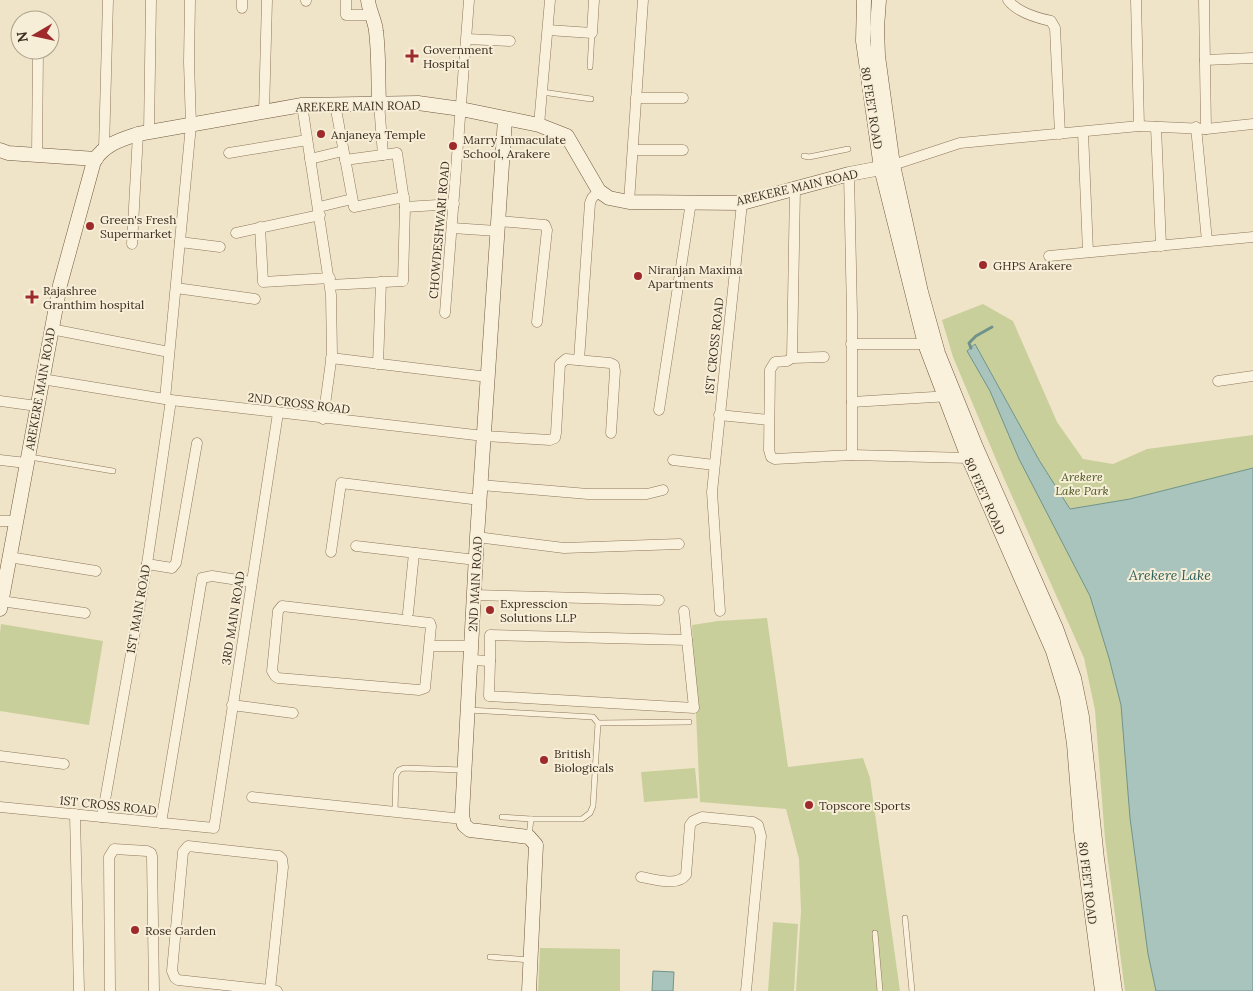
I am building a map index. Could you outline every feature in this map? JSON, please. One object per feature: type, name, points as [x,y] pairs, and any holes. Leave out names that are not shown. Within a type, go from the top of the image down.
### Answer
[{"type":"street","points":[[0,150],[8,153],[100,154],[108,0]]},
{"type":"street","points":[[132,244],[144,133],[151,0]]},
{"type":"street","name":"1ST MAIN ROAD","points":[[102,817],[146,564],[168,400],[170,352],[191,125],[188,62],[190,0]]},
{"type":"street","points":[[264,112],[267,0]]},
{"type":"street","points":[[346,0],[346,15],[371,14]]},
{"type":"street","points":[[368,0],[376,27],[383,155]]},
{"type":"street","name":"CHOWDESHWARI ROAD","points":[[445,313],[469,0]]},
{"type":"street","points":[[539,125],[550,0]]},
{"type":"street","points":[[548,30],[592,33],[594,0]]},
{"type":"street","points":[[629,202],[642,0]]},
{"type":"street","name":"80 FEET ROAD","points":[[864,0],[870,34]]},
{"type":"street","name":"80 FEET ROAD","points":[[879,0],[864,54],[925,344],[976,447],[1028,578],[1067,697],[1074,744],[1081,831],[1102,991]]},
{"type":"street","points":[[1008,0],[1010,4],[1025,13],[1051,22],[1055,28],[1060,134]]},
{"type":"street","points":[[1136,0],[1139,126]]},
{"type":"street","points":[[1204,0],[1205,60],[1201,128],[1207,242]]},
{"type":"street","points":[[467,39],[510,42]]},
{"type":"street","points":[[1205,60],[1253,58]]},
{"type":"street","points":[[37,154],[38,60]]},
{"type":"street","points":[[636,98],[683,98]]},
{"type":"street","name":"AREKERE MAIN ROAD","points":[[1,605],[2,581],[9,558],[50,329],[70,244],[100,154],[119,140],[144,133],[302,106],[418,103],[461,109],[539,125],[567,136],[599,191],[609,198],[629,202],[742,203],[849,174],[887,167],[960,143],[1139,126],[1201,128],[1253,124]]},
{"type":"street","points":[[335,104],[354,207],[404,202],[454,204]]},
{"type":"street","points":[[302,106],[330,281],[333,317],[331,358],[324,418]]},
{"type":"street","name":"2ND MAIN ROAD","points":[[463,819],[477,537],[505,119]]},
{"type":"street","points":[[1156,127],[1161,246]]},
{"type":"street","points":[[1082,132],[1088,252]]},
{"type":"street","points":[[229,153],[307,140]]},
{"type":"street","points":[[633,150],[684,150]]},
{"type":"street","points":[[260,227],[263,282],[404,281],[404,202],[397,153],[310,159]]},
{"type":"street","name":"80 FEET ROAD","points":[[887,167],[968,458],[1028,578],[1056,628],[1074,678],[1082,718],[1097,859],[1115,991]]},
{"type":"street","points":[[849,174],[852,455]]},
{"type":"street","points":[[792,358],[795,188]]},
{"type":"street","points":[[599,191],[590,203],[579,360],[614,365],[610,433]]},
{"type":"street","points":[[236,232],[319,211],[352,199]]},
{"type":"street","points":[[659,410],[691,202]]},
{"type":"street","name":"1ST CROSS ROAD","points":[[720,611],[712,492],[742,203]]},
{"type":"street","points":[[452,228],[545,225],[547,230],[537,322]]},
{"type":"street","points":[[1049,256],[1253,237]]},
{"type":"street","points":[[180,242],[220,247]]},
{"type":"street","points":[[378,364],[381,282]]},
{"type":"street","points":[[176,288],[255,299]]},
{"type":"street","points":[[50,329],[170,352]]},
{"type":"street","points":[[851,344],[925,344]]},
{"type":"street","points":[[824,357],[792,358],[787,361],[775,362],[770,370],[769,450],[771,457],[775,459],[852,455],[968,458]]},
{"type":"street","points":[[331,358],[488,378]]},
{"type":"street","name":"2ND CROSS ROAD","points":[[42,379],[168,400],[484,436],[550,440],[554,438],[556,433],[560,364],[566,360],[579,360]]},
{"type":"street","points":[[1218,381],[1253,376]]},
{"type":"street","points":[[852,402],[950,396]]},
{"type":"street","points":[[0,401],[37,406]]},
{"type":"street","name":"3RD MAIN ROAD","points":[[214,828],[278,413]]},
{"type":"street","points":[[719,414],[769,420]]},
{"type":"street","points":[[146,564],[172,568],[176,563],[197,443]]},
{"type":"street","points":[[0,460],[27,459]]},
{"type":"street","points":[[674,460],[714,465]]},
{"type":"street","points":[[331,552],[341,483],[480,500]]},
{"type":"street","points":[[481,485],[588,494],[647,494],[663,490]]},
{"type":"street","points":[[0,520],[16,521]]},
{"type":"street","points":[[477,537],[564,548],[679,544]]},
{"type":"street","points":[[356,546],[476,560]]},
{"type":"street","points":[[408,612],[414,553]]},
{"type":"street","points":[[9,558],[96,571]]},
{"type":"street","points":[[161,822],[202,578],[212,576],[251,582]]},
{"type":"street","points":[[474,595],[659,600]]},
{"type":"street","points":[[1,605],[85,613]]},
{"type":"street","points":[[284,606],[428,622],[431,625],[430,646],[425,688],[421,690],[278,678],[274,676],[272,671],[278,611],[284,606]]},
{"type":"street","points":[[684,611],[687,640],[694,708],[489,696],[490,635],[687,640]]},
{"type":"street","points":[[430,646],[471,646]]},
{"type":"street","points":[[471,662],[490,663]]},
{"type":"street","points":[[232,704],[293,713]]},
{"type":"street","points":[[0,756],[64,764]]},
{"type":"street","points":[[252,797],[463,819],[464,825],[470,830],[529,837],[536,845],[529,991]]},
{"type":"street","name":"1ST CROSS ROAD","points":[[0,807],[214,828]]},
{"type":"street","points":[[75,814],[79,991]]},
{"type":"street","points":[[641,877],[676,881],[686,875],[690,825],[697,819],[702,817],[753,822],[758,825],[761,836],[746,991]]},
{"type":"street","points":[[270,990],[283,867],[282,859],[279,856],[188,846],[183,852],[172,971],[174,978],[277,991]]},
{"type":"street","points":[[110,991],[109,857],[114,849],[147,851],[152,856],[154,991]]},
{"type":"lane","points":[[590,67],[592,33]]},
{"type":"lane","points":[[542,92],[591,99]]},
{"type":"lane","points":[[804,156],[809,157],[848,149]]},
{"type":"lane","points":[[27,459],[113,472]]},
{"type":"lane","points":[[468,710],[593,717],[598,722],[689,722]]},
{"type":"lane","points":[[502,817],[582,819],[590,813],[593,806],[598,722]]},
{"type":"lane","points":[[395,812],[396,775],[399,770],[404,768],[464,770]]},
{"type":"lane","points":[[529,837],[531,819]]},
{"type":"lane","points":[[905,918],[912,991]]},
{"type":"lane","points":[[875,933],[880,991]]},
{"type":"lane","points":[[490,957],[531,960]]},
{"type":"green space","name":"Arekere Lake Park","points":[[983,304],[1013,321],[1057,422],[1083,459],[1113,464],[1147,449],[1253,435],[1253,468],[1130,499],[1070,509],[1039,460],[975,344],[967,351],[990,391],[1090,596],[1109,658],[1121,705],[1130,818],[1148,954],[1156,991],[1125,991],[1105,839],[1095,710],[1084,658],[1003,476],[953,357],[942,320]]},
{"type":"green space","name":"Topscore Sports","points":[[767,618],[788,767],[863,758],[870,778],[900,991],[796,991],[801,911],[799,859],[786,809],[700,802],[692,625],[718,621]]},
{"type":"green space","points":[[1,624],[103,641],[89,725],[0,711]]},
{"type":"green space","points":[[695,768],[698,798],[644,802],[641,772]]},
{"type":"green space","points":[[773,922],[798,924],[794,991],[768,991]]},
{"type":"green space","points":[[540,948],[620,949],[620,991],[538,991]]},
{"type":"water","name":"Arekere Lake","points":[[975,344],[1039,460],[1070,509],[1130,499],[1253,468],[1253,991],[1156,991],[1148,954],[1130,818],[1121,705],[1109,658],[1090,596],[1019,459],[990,391],[967,351]]},
{"type":"water","points":[[653,971],[674,972],[673,991],[652,991]]},
{"type":"waterway","points":[[971,348],[969,343],[976,336],[992,327]]},
{"type":"place","name":"Government Hospital","points":[[412,56]]},
{"type":"place","name":"Anjaneya Temple","points":[[321,134]]},
{"type":"place","name":"Marry Immaculate School, Arakere","points":[[453,146]]},
{"type":"place","name":"Green's Fresh Supermarket","points":[[90,226]]},
{"type":"place","name":"GHPS Arakere","points":[[983,265]]},
{"type":"place","name":"Niranjan Maxima Apartments","points":[[638,276]]},
{"type":"place","name":"Rajashree Granthim hospital","points":[[32,297]]},
{"type":"place","name":"Expresscion Solutions LLP","points":[[490,610]]},
{"type":"place","name":"British Biologicals","points":[[544,760]]},
{"type":"place","name":"Topscore Sports","points":[[809,805]]},
{"type":"place","name":"Rose Garden","points":[[135,930]]}]
